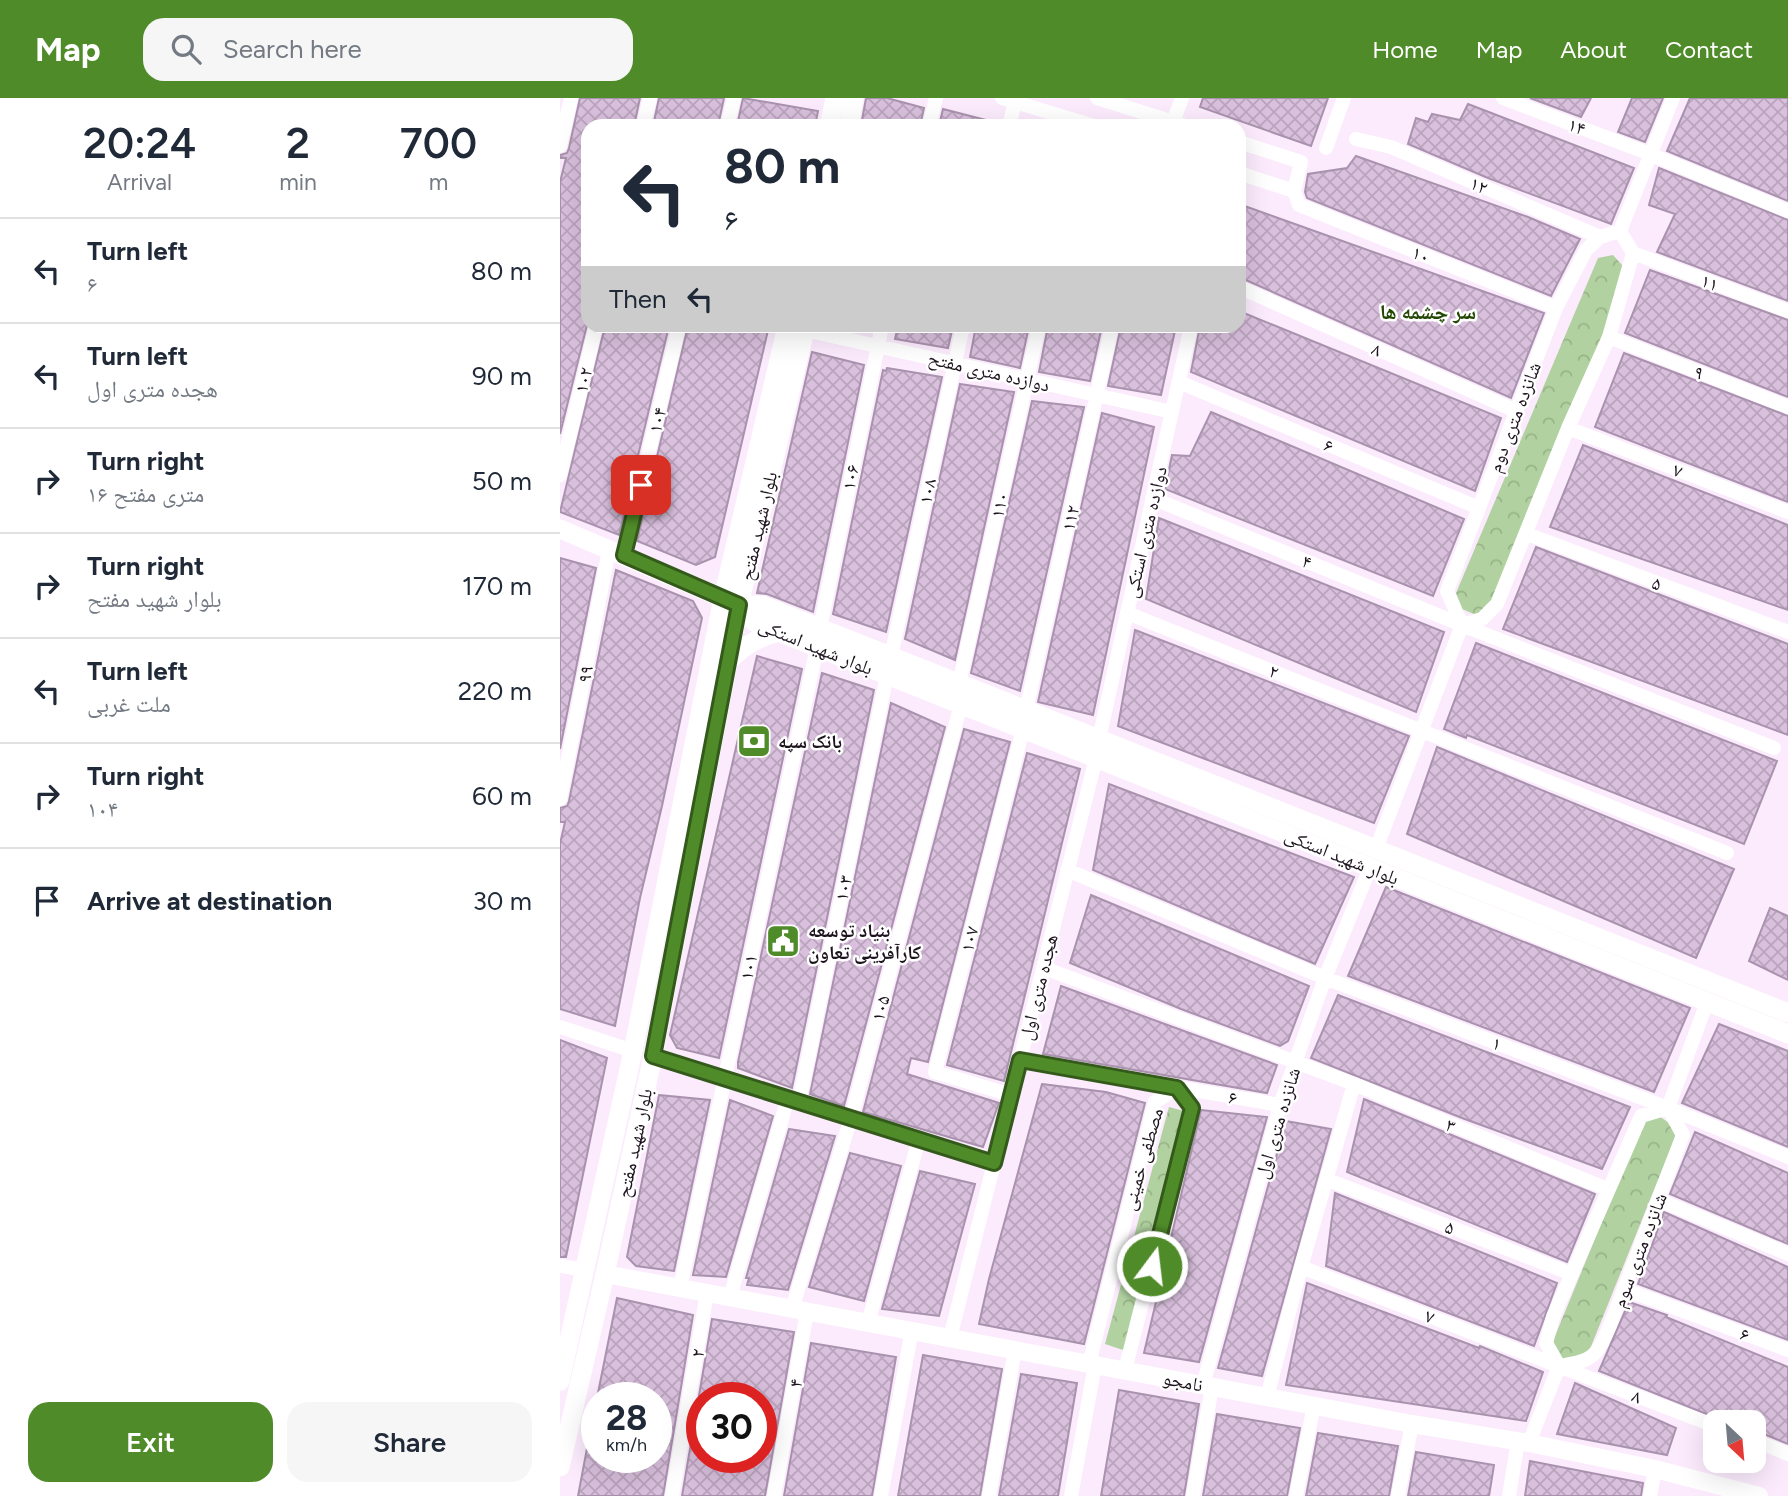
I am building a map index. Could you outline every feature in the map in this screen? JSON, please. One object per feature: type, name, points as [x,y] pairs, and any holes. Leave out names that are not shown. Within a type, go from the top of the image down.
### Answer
[{"type":"main road","points":[[830,119],[835,98]]},
{"type":"main road","points":[[850,119],[854,98]]},
{"type":"main road","name":"بلوار شهید مفتح","points":[[560,1467],[633,1051],[731,602],[798,333]]},
{"type":"main road","points":[[560,529],[731,602]]},
{"type":"main road","name":"بلوار شهید مفتح","points":[[560,1381],[596,1272],[653,1056],[728,662],[731,602]]},
{"type":"main road","name":"بلوار شهید استکی","points":[[731,602],[754,622],[780,632],[818,638]]},
{"type":"main road","name":"بلوار شهید استکی","points":[[731,602],[762,606],[818,638],[889,665],[959,684],[1025,720],[1097,749],[1478,900],[1788,1013]]},
{"type":"main road","points":[[728,662],[744,646],[780,632]]},
{"type":"main road","name":"بلوار شهید استکی","points":[[889,665],[961,704],[1025,720]]},
{"type":"main road","name":"بلوار شهید استکی","points":[[1478,900],[1707,1002],[1788,1034]]},
{"type":"street","points":[[560,146],[571,98]]},
{"type":"street","points":[[645,119],[650,98]]},
{"type":"street","points":[[729,119],[734,98]]},
{"type":"street","points":[[931,119],[936,98]]},
{"type":"street","points":[[1097,98],[1163,119]]},
{"type":"street","points":[[1180,119],[1182,98]]},
{"type":"street","points":[[1326,148],[1345,98]]},
{"type":"street","name":"۱۴","points":[[1503,98],[1650,154],[1788,211]]},
{"type":"street","points":[[1620,231],[1673,98]]},
{"type":"street","points":[[1009,119],[1008,100],[1067,119]]},
{"type":"street","name":"۱۲","points":[[1356,139],[1391,147],[1600,237]]},
{"type":"street","points":[[1246,144],[1301,162],[1294,191],[1246,175]]},
{"type":"street","name":"۱۰","points":[[1294,191],[1299,205],[1556,307]]},
{"type":"street","points":[[1600,237],[1620,231]]},
{"type":"street","points":[[1462,625],[1482,620],[1497,604],[1568,428],[1609,337],[1633,253],[1620,231]]},
{"type":"street","name":"شانزده متری دوم","points":[[1462,625],[1447,591],[1556,307],[1586,250],[1600,237]]},
{"type":"street","name":"۱۱","points":[[1633,253],[1788,311]]},
{"type":"street","name":"۸","points":[[1246,290],[1516,411]]},
{"type":"street","name":"۱۰۲","points":[[560,475],[594,333]]},
{"type":"street","name":"۱۰۴","points":[[617,552],[678,333]]},
{"type":"street","name":"دوازده متری مفتح","points":[[824,333],[1172,412]]},
{"type":"street","name":"۱۰۶","points":[[818,638],[880,333]]},
{"type":"street","name":"۱۰۸","points":[[889,665],[961,333]]},
{"type":"street","name":"۱۱۰","points":[[959,684],[1038,333]]},
{"type":"street","name":"۱۱۲","points":[[1025,720],[1111,333]]},
{"type":"street","name":"دوازده متری استکی","points":[[1097,749],[1190,333]]},
{"type":"street","name":"۹","points":[[1609,337],[1788,407]]},
{"type":"street","name":"۶","points":[[1179,382],[1479,508]]},
{"type":"street","name":"۷","points":[[1568,428],[1788,512]]},
{"type":"street","name":"۴","points":[[1152,498],[1462,625]]},
{"type":"street","name":"۵","points":[[1527,534],[1788,632]]},
{"type":"street","name":"۹۹","points":[[560,799],[617,552]]},
{"type":"street","name":"۲","points":[[1126,613],[1422,729]]},
{"type":"street","points":[[1373,858],[1462,625]]},
{"type":"street","points":[[1462,625],[1774,748]]},
{"type":"street","name":"۱۰۱","points":[[680,1288],[818,638]]},
{"type":"street","name":"۱۰۳","points":[[730,1297],[794,1100],[889,665]]},
{"type":"street","name":"۱۰۵","points":[[800,1311],[961,704]]},
{"type":"street","name":"۱۰۷","points":[[1011,1095],[935,1072],[1025,720]]},
{"type":"street","points":[[1422,729],[1727,852]]},
{"type":"street","name":"هجده متری اول","points":[[950,1338],[1097,749]]},
{"type":"street","name":"شانزده متری اول","points":[[1208,1386],[1280,1105],[1325,978],[1373,858]]},
{"type":"street","points":[[1067,870],[1325,978]]},
{"type":"street","points":[[1044,968],[1294,1063]]},
{"type":"street","name":"۱","points":[[1325,978],[1668,1108]]},
{"type":"street","points":[[1668,1108],[1707,1002]]},
{"type":"street","points":[[560,1027],[633,1051]]},
{"type":"street","points":[[653,1056],[994,1163]]},
{"type":"street","name":"۶","points":[[1020,1060],[1280,1105]]},
{"type":"street","name":"۳","points":[[1294,1063],[1354,1084],[1607,1189]]},
{"type":"street","points":[[1267,1397],[1354,1084]]},
{"type":"street","name":"مصطفی خمینی","points":[[1071,1496],[1092,1364],[1154,1102],[1177,1088],[1192,1108],[1125,1370]]},
{"type":"street","points":[[1509,1496],[1523,1442],[1559,1366],[1546,1343],[1553,1317],[1641,1116],[1668,1108],[1788,1157]]},
{"type":"street","name":"شانزده متری سوم","points":[[1559,1366],[1587,1361],[1602,1344],[1682,1135],[1668,1108]]},
{"type":"street","points":[[868,1323],[919,1139]]},
{"type":"street","name":"۵","points":[[1328,1180],[1572,1274]]},
{"type":"street","points":[[1659,1200],[1788,1254]]},
{"type":"street","points":[[560,1266],[596,1272]]},
{"type":"street","name":"۷","points":[[1301,1267],[1559,1366]]},
{"type":"street","name":"نامجو","points":[[596,1272],[1412,1424],[1523,1442],[1656,1469],[1753,1495]]},
{"type":"street","name":"۶","points":[[1623,1289],[1788,1350]]},
{"type":"street","name":"۲","points":[[672,1496],[707,1293]]},
{"type":"street","name":"۴","points":[[774,1496],[800,1311]]},
{"type":"street","points":[[881,1496],[912,1330]]},
{"type":"street","points":[[989,1496],[1015,1350]]},
{"type":"street","name":"۸","points":[[1559,1366],[1703,1421]]},
{"type":"street","points":[[1193,1496],[1208,1386]]},
{"type":"street","points":[[1296,1496],[1314,1405]]},
{"type":"street","points":[[1398,1496],[1412,1424]]},
{"type":"street","points":[[1766,1445],[1788,1454]]},
{"type":"street","points":[[1650,1496],[1656,1469]]},
{"type":"green space","points":[[1613,255],[1632,276],[1487,614],[1476,615],[1462,609],[1456,593],[1598,258]]},
{"type":"green space","points":[[1169,1107],[1188,1112],[1126,1351],[1105,1344]]},
{"type":"green space","points":[[1659,1116],[1672,1125],[1676,1135],[1590,1349],[1569,1364],[1558,1355],[1553,1341],[1643,1122]]},
{"type":"building","points":[[580,98],[640,98],[636,119],[581,119],[581,333],[585,333],[560,434],[560,182],[566,158],[560,158],[560,155],[567,153]]},
{"type":"building","points":[[659,98],[724,98],[720,119],[654,119]]},
{"type":"building","points":[[743,98],[818,111],[816,119],[738,119]]},
{"type":"building","points":[[866,98],[887,98],[924,108],[922,119],[862,119]]},
{"type":"building","points":[[1203,98],[1328,98],[1311,146],[1246,123],[1246,119],[1234,119],[1200,107]]},
{"type":"building","points":[[1530,98],[1591,98],[1581,117]]},
{"type":"building","points":[[1632,98],[1663,98],[1645,142],[1618,132]]},
{"type":"building","points":[[1690,98],[1788,98],[1788,201],[1667,151]]},
{"type":"building","points":[[1468,104],[1634,168],[1611,224],[1488,178],[1408,144],[1416,118],[1428,122],[1432,114],[1460,120]]},
{"type":"building","points":[[943,109],[982,119],[941,119]]},
{"type":"building","points":[[1356,156],[1528,217],[1580,239],[1551,296],[1307,198],[1305,192],[1308,174],[1347,168]]},
{"type":"building","points":[[1659,168],[1788,220],[1788,301],[1657,252],[1675,214],[1649,205]]},
{"type":"building","points":[[1246,207],[1544,313],[1511,398],[1246,280]]},
{"type":"building","points":[[1650,270],[1788,320],[1788,397],[1625,333]]},
{"type":"building","points":[[1246,314],[1501,418],[1475,491],[1191,372],[1199,333],[1246,333]]},
{"type":"building","points":[[603,333],[667,333],[619,535],[560,512]]},
{"type":"building","points":[[686,333],[767,333],[715,557],[696,565],[637,541]]},
{"type":"building","points":[[896,333],[951,333],[948,348],[895,339]]},
{"type":"building","points":[[975,333],[1028,333],[1020,368],[970,357]]},
{"type":"building","points":[[1047,333],[1100,333],[1090,381],[1039,372]]},
{"type":"building","points":[[1119,333],[1174,333],[1161,395],[1108,386]]},
{"type":"building","points":[[812,352],[864,365],[813,612],[767,594],[757,593]]},
{"type":"building","points":[[1624,353],[1788,416],[1788,502],[1595,427]]},
{"type":"building","points":[[887,368],[942,377],[886,632],[833,614],[883,370],[886,371]]},
{"type":"building","points":[[960,384],[1014,392],[955,660],[905,639]]},
{"type":"building","points":[[1032,401],[1084,407],[1020,691],[971,673]]},
{"type":"building","points":[[1211,412],[1464,519],[1433,596],[1165,489],[1172,455],[1190,456]]},
{"type":"building","points":[[1102,413],[1154,427],[1093,715],[1038,702]]},
{"type":"building","points":[[1583,445],[1788,525],[1788,610],[1550,527]]},
{"type":"building","points":[[1159,518],[1444,632],[1416,712],[1146,599]]},
{"type":"building","points":[[1536,547],[1788,644],[1788,735],[1503,629]]},
{"type":"building","points":[[560,558],[596,568],[560,749]]},
{"type":"building","points":[[616,570],[693,601],[702,618],[640,898],[615,1026],[560,1009],[560,844],[565,822],[560,822],[560,808],[567,806],[569,801]]},
{"type":"building","points":[[1135,630],[1409,736],[1374,823],[1118,726]]},
{"type":"building","points":[[1476,643],[1777,761],[1744,844],[1467,735],[1466,738],[1444,729]]},
{"type":"building","points":[[757,656],[802,669],[719,1058],[677,1048],[670,1035]]},
{"type":"building","points":[[822,673],[874,690],[792,1088],[738,1068],[738,1062]]},
{"type":"building","points":[[891,703],[945,727],[844,1106],[810,1094]]},
{"type":"building","points":[[964,729],[1010,742],[928,1062],[911,1058],[907,1074],[999,1103],[983,1147],[863,1112]]},
{"type":"building","points":[[1437,747],[1734,869],[1696,958],[1407,834]]},
{"type":"building","points":[[1027,753],[1080,769],[1004,1081],[947,1065]]},
{"type":"building","points":[[1109,784],[1354,877],[1315,964],[1093,870]]},
{"type":"building","points":[[1386,887],[1690,1008],[1654,1092],[1348,976]]},
{"type":"building","points":[[1091,895],[1309,986],[1288,1041],[1280,1046],[1070,963]]},
{"type":"building","points":[[1770,908],[1788,916],[1788,980],[1749,961]]},
{"type":"building","points":[[1061,986],[1277,1065],[1267,1093],[1043,1054]]},
{"type":"building","points":[[1338,995],[1630,1107],[1602,1169],[1462,1118],[1311,1058]]},
{"type":"building","points":[[1719,1024],[1788,1051],[1788,1147],[1682,1103]]},
{"type":"building","points":[[560,1040],[607,1058],[566,1257],[560,1257]]},
{"type":"building","points":[[1042,1084],[1106,1092],[1145,1103],[1084,1344],[979,1324]]},
{"type":"building","points":[[659,1095],[710,1100],[674,1271],[636,1266],[627,1257]]},
{"type":"building","points":[[1364,1099],[1595,1194],[1567,1262],[1347,1172]]},
{"type":"building","points":[[730,1100],[773,1116],[726,1277],[693,1275]]},
{"type":"building","points":[[1201,1110],[1267,1117],[1199,1362],[1144,1353]]},
{"type":"building","points":[[1286,1121],[1331,1129],[1262,1376],[1218,1368]]},
{"type":"building","points":[[789,1129],[835,1136],[788,1290],[747,1285],[749,1278],[746,1278]]},
{"type":"building","points":[[1695,1132],[1788,1173],[1788,1244],[1670,1194]]},
{"type":"building","points":[[850,1153],[901,1166],[864,1301],[809,1287]]},
{"type":"building","points":[[920,1171],[975,1184],[939,1316],[882,1309]]},
{"type":"building","points":[[1335,1193],[1557,1283],[1534,1346],[1326,1266]]},
{"type":"building","points":[[1664,1212],[1788,1267],[1788,1340],[1638,1284]]},
{"type":"building","points":[[1307,1283],[1543,1372],[1526,1421],[1286,1385]]},
{"type":"building","points":[[617,1298],[693,1315],[672,1442],[672,1382],[600,1382]]},
{"type":"building","points":[[1629,1302],[1667,1315],[1666,1317],[1788,1367],[1788,1444],[1766,1435],[1766,1410],[1703,1410],[1703,1413],[1599,1371]]},
{"type":"building","points":[[712,1319],[794,1332],[777,1428],[777,1382],[701,1382]]},
{"type":"building","points":[[811,1343],[896,1357],[872,1496],[784,1496]]},
{"type":"building","points":[[923,1355],[1002,1369],[980,1496],[898,1496]]},
{"type":"building","points":[[1021,1374],[1077,1383],[1058,1496],[999,1496]]},
{"type":"building","points":[[1575,1383],[1676,1428],[1667,1455],[1557,1434]]},
{"type":"building","points":[[1119,1390],[1199,1404],[1184,1496],[1101,1496]]},
{"type":"building","points":[[1217,1414],[1300,1428],[1287,1496],[1203,1496]]},
{"type":"building","points":[[1318,1433],[1398,1446],[1389,1496],[1306,1496]]},
{"type":"building","points":[[1416,1452],[1494,1465],[1489,1496],[1408,1496]]},
{"type":"building","points":[[1530,1461],[1643,1483],[1641,1496],[1525,1496]]},
{"type":"building","points":[[686,1472],[769,1473],[765,1496],[682,1496]]},
{"type":"building","points":[[582,1473],[667,1473],[663,1496],[578,1496]]},
{"type":"place","name":"بانک سپه","points":[[754,741]]},
{"type":"place","name":"بنیاد توسعه کارآفرینی تعاون","points":[[783,941]]},
{"type":"district","name":"سر چشمه ها","points":[[1428,312]]},
{"type":"route","points":[[641,485],[624,555],[739,605],[653,1056],[994,1163],[1020,1060],[1177,1088],[1192,1108],[1152,1266]]}]
